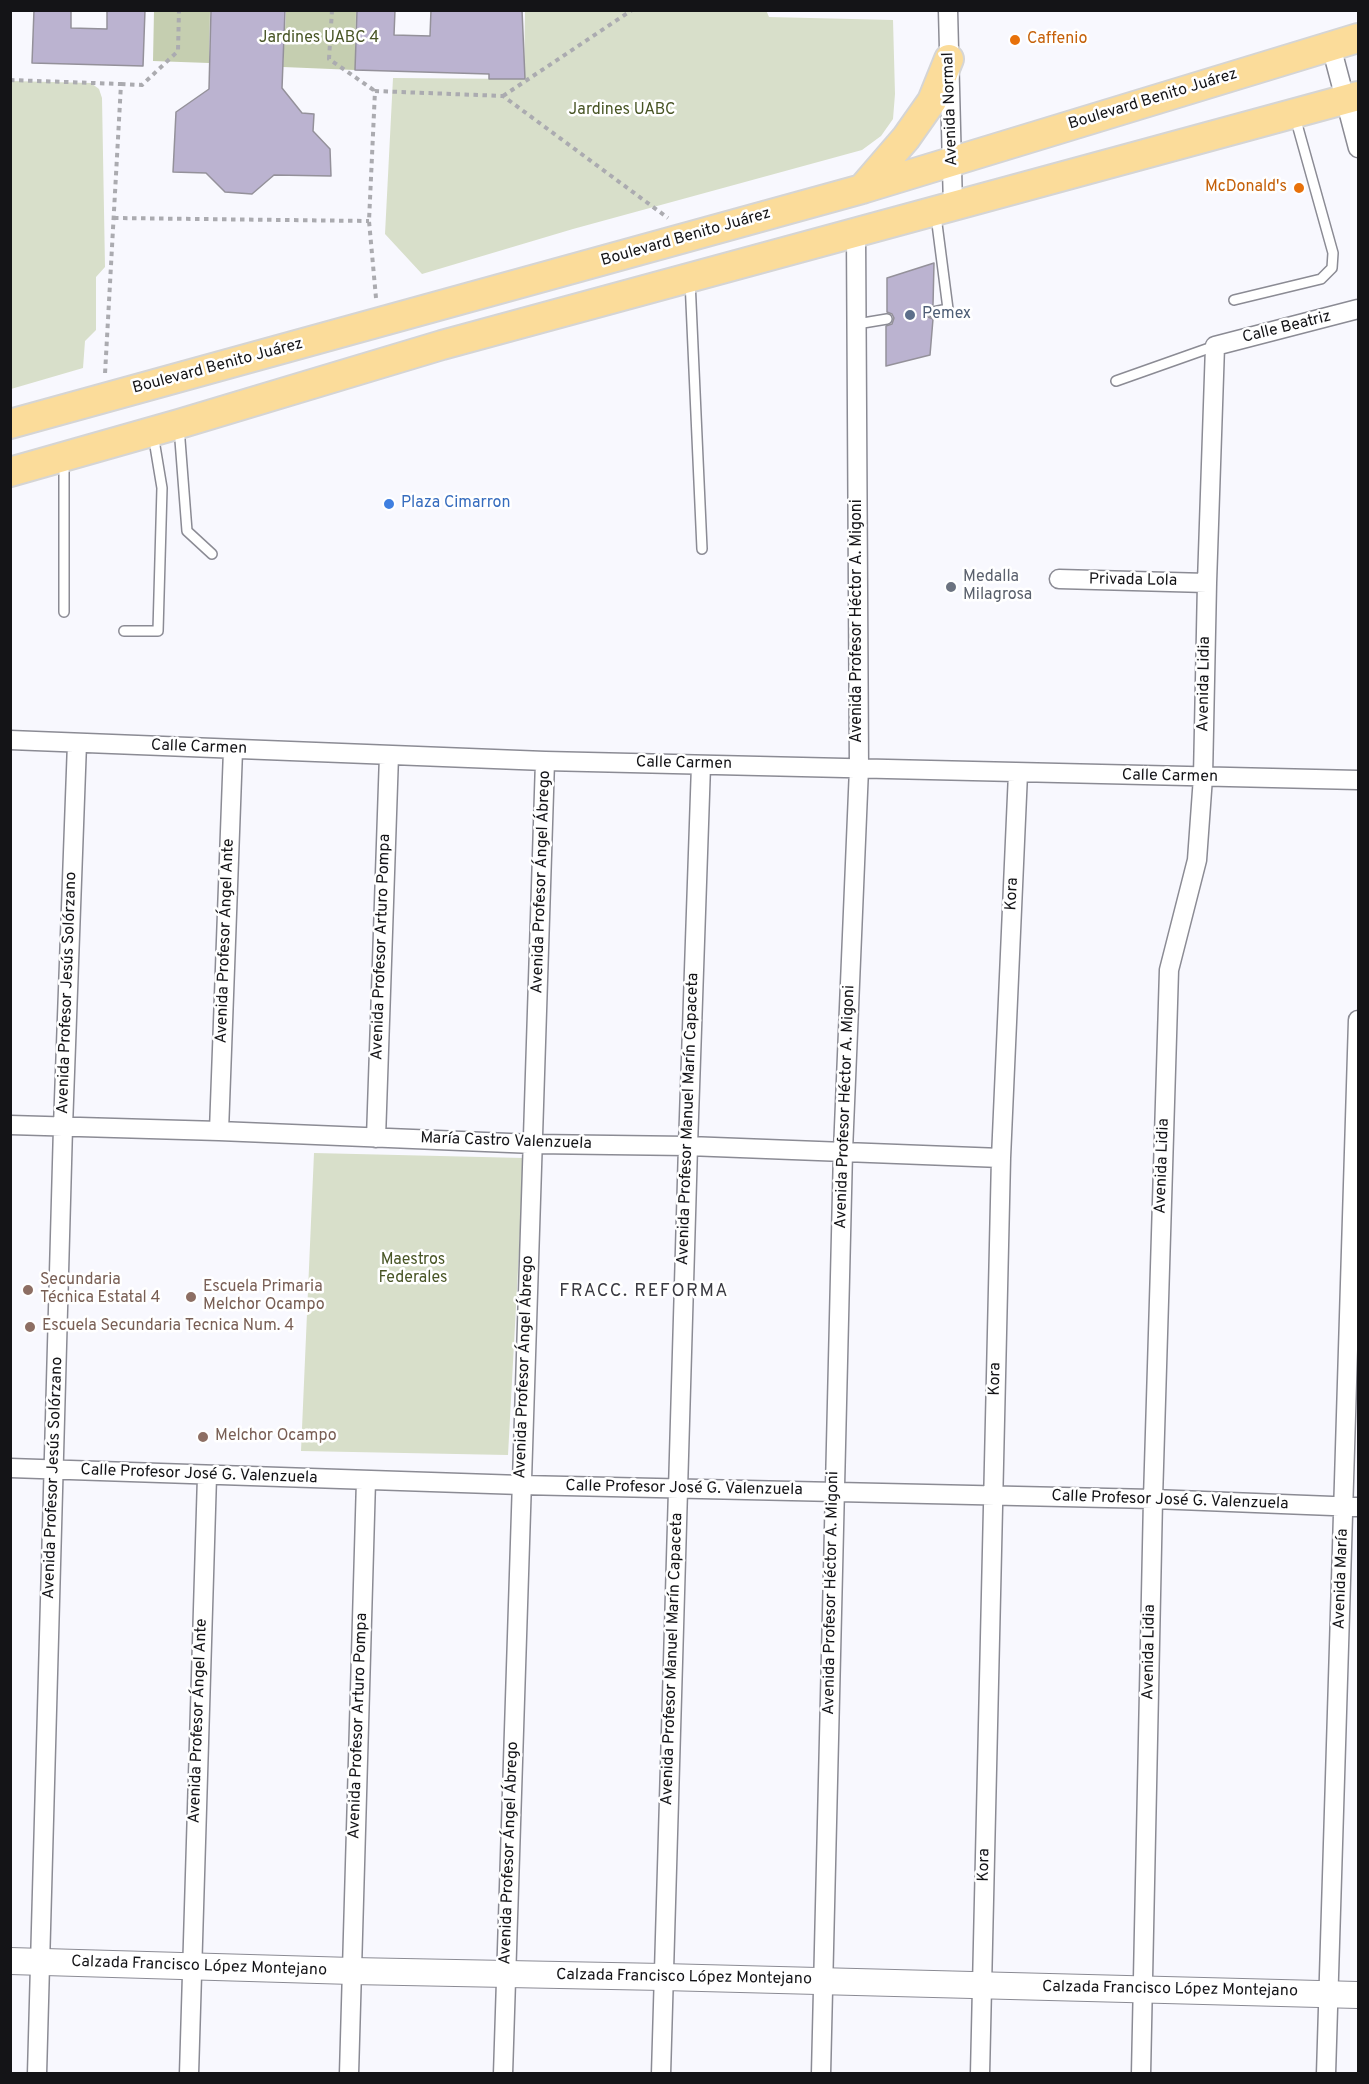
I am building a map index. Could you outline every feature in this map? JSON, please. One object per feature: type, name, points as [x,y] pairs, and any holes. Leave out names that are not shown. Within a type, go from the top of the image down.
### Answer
[{"type":"main road","name":"Boulevard Benito Juárez","points":[[10,424],[862,189],[1359,38]]},
{"type":"main road","points":[[862,189],[906,138],[932,101],[949,59]]},
{"type":"main road","points":[[10,472],[442,345],[1352,98]]},
{"type":"main road","name":"Calzada Francisco López Montejano","points":[[10,1961],[1359,1995]]},
{"type":"street","name":"Avenida Normal","points":[[944,209],[952,162],[948,10]]},
{"type":"street","points":[[1331,46],[1352,98],[1359,148]]},
{"type":"street","name":"Avenida Profesor Héctor A. Migoni","points":[[821,2073],[843,1151],[859,768],[856,232]]},
{"type":"street","name":"Calle Beatriz","points":[[1215,346],[1359,309]]},
{"type":"street","name":"Avenida Lidia","points":[[1141,2073],[1153,1499],[1169,970],[1197,860],[1203,777],[1215,346]]},
{"type":"street","name":"Privada Lola","points":[[1059,579],[1207,583]]},
{"type":"street","name":"Calle Carmen","points":[[10,740],[545,761],[1359,780]]},
{"type":"street","name":"Avenida Profesor Jesús Solórzano","points":[[37,2073],[63,1127],[77,743]]},
{"type":"street","name":"Avenida Profesor Ángel Ante","points":[[219,1131],[233,750]]},
{"type":"street","name":"Avenida Profesor Arturo Pompa","points":[[376,1138],[389,755]]},
{"type":"street","name":"Avenida Profesor Ángel Ábrego","points":[[503,2073],[545,761]]},
{"type":"street","name":"Avenida Profesor Manuel Marín Capaceta","points":[[661,2073],[701,765]]},
{"type":"street","name":"Kora","points":[[980,2073],[1001,1158],[1018,773]]},
{"type":"street","name":"Avenida María","points":[[1326,2073],[1352,1507],[1359,1020]]},
{"type":"street","name":"María Castro Valenzuela","points":[[10,1125],[1001,1158]]},
{"type":"street","name":"Calle Profesor José G. Valenzuela","points":[[10,1468],[207,1476],[1153,1499],[1352,1507]]},
{"type":"street","name":"Avenida Profesor Ángel Ante","points":[[189,2073],[207,1476]]},
{"type":"street","name":"Avenida Profesor Arturo Pompa","points":[[348,2073],[366,1480]]},
{"type":"lane","points":[[1234,300],[1321,279],[1332,268],[1333,253],[1294,114]]},
{"type":"lane","points":[[933,312],[948,309],[944,209]]},
{"type":"lane","points":[[690,278],[702,549]]},
{"type":"lane","points":[[857,324],[886,319]]},
{"type":"lane","points":[[1116,381],[1215,346]]},
{"type":"lane","points":[[166,428],[184,474],[187,531],[212,554]]},
{"type":"lane","points":[[124,631],[158,631],[166,428]]},
{"type":"lane","points":[[64,457],[64,612]]},
{"type":"path","points":[[10,80],[142,85],[178,51],[179,10]]},
{"type":"path","points":[[332,10],[329,59],[375,91],[503,96],[693,236]]},
{"type":"path","points":[[503,96],[632,10]]},
{"type":"path","points":[[104,399],[121,84]]},
{"type":"path","points":[[375,91],[369,221],[378,323]]},
{"type":"path","points":[[114,218],[369,221]]},
{"type":"green space","name":"Jardines UABC","points":[[766,10],[769,17],[893,20],[895,94],[893,119],[881,136],[862,150],[573,229],[422,274],[385,234],[393,78],[524,79],[525,11]]},
{"type":"green space","name":"Jardines UABC 4","points":[[154,11],[210,11],[209,63],[153,61]]},
{"type":"green space","name":"Jardines UABC 4","points":[[286,11],[356,11],[355,70],[283,67]]},
{"type":"green space","points":[[11,81],[91,83],[99,89],[102,98],[105,267],[96,277],[96,330],[85,341],[83,368],[11,389]]},
{"type":"green space","name":"Maestros Federales","points":[[314,1153],[524,1158],[508,1455],[301,1451]]},
{"type":"building","points":[[34,10],[71,10],[71,28],[107,29],[107,10],[145,10],[143,66],[32,63]]},
{"type":"building","points":[[211,10],[285,10],[282,88],[302,113],[314,114],[313,131],[330,149],[331,176],[274,175],[252,194],[225,192],[206,173],[173,172],[176,112],[209,89]]},
{"type":"building","points":[[357,10],[395,10],[394,35],[430,36],[431,10],[522,10],[525,79],[489,79],[489,74],[355,70]]},
{"type":"building","name":"Pemex","points":[[934,263],[933,305],[928,307],[926,313],[933,319],[930,355],[886,366],[886,326],[892,324],[894,318],[887,312],[887,278]]},
{"type":"place","name":"Caffenio","points":[[1015,40]]},
{"type":"place","name":"McDonald's","points":[[1299,188]]},
{"type":"place","name":"Pemex","points":[[910,315]]},
{"type":"place","name":"Plaza Cimarron","points":[[389,504]]},
{"type":"place","name":"Medalla Milagrosa","points":[[951,587]]},
{"type":"place","name":"Secundaria Técnica Estatal 4","points":[[28,1290]]},
{"type":"place","name":"Escuela Primaria Melchor Ocampo","points":[[191,1297]]},
{"type":"place","name":"Escuela Secundaria Tecnica Num. 4","points":[[30,1327]]},
{"type":"place","name":"Melchor Ocampo","points":[[203,1437]]},
{"type":"district","name":"FRACC. REFORMA","points":[[644,1292]]}]
